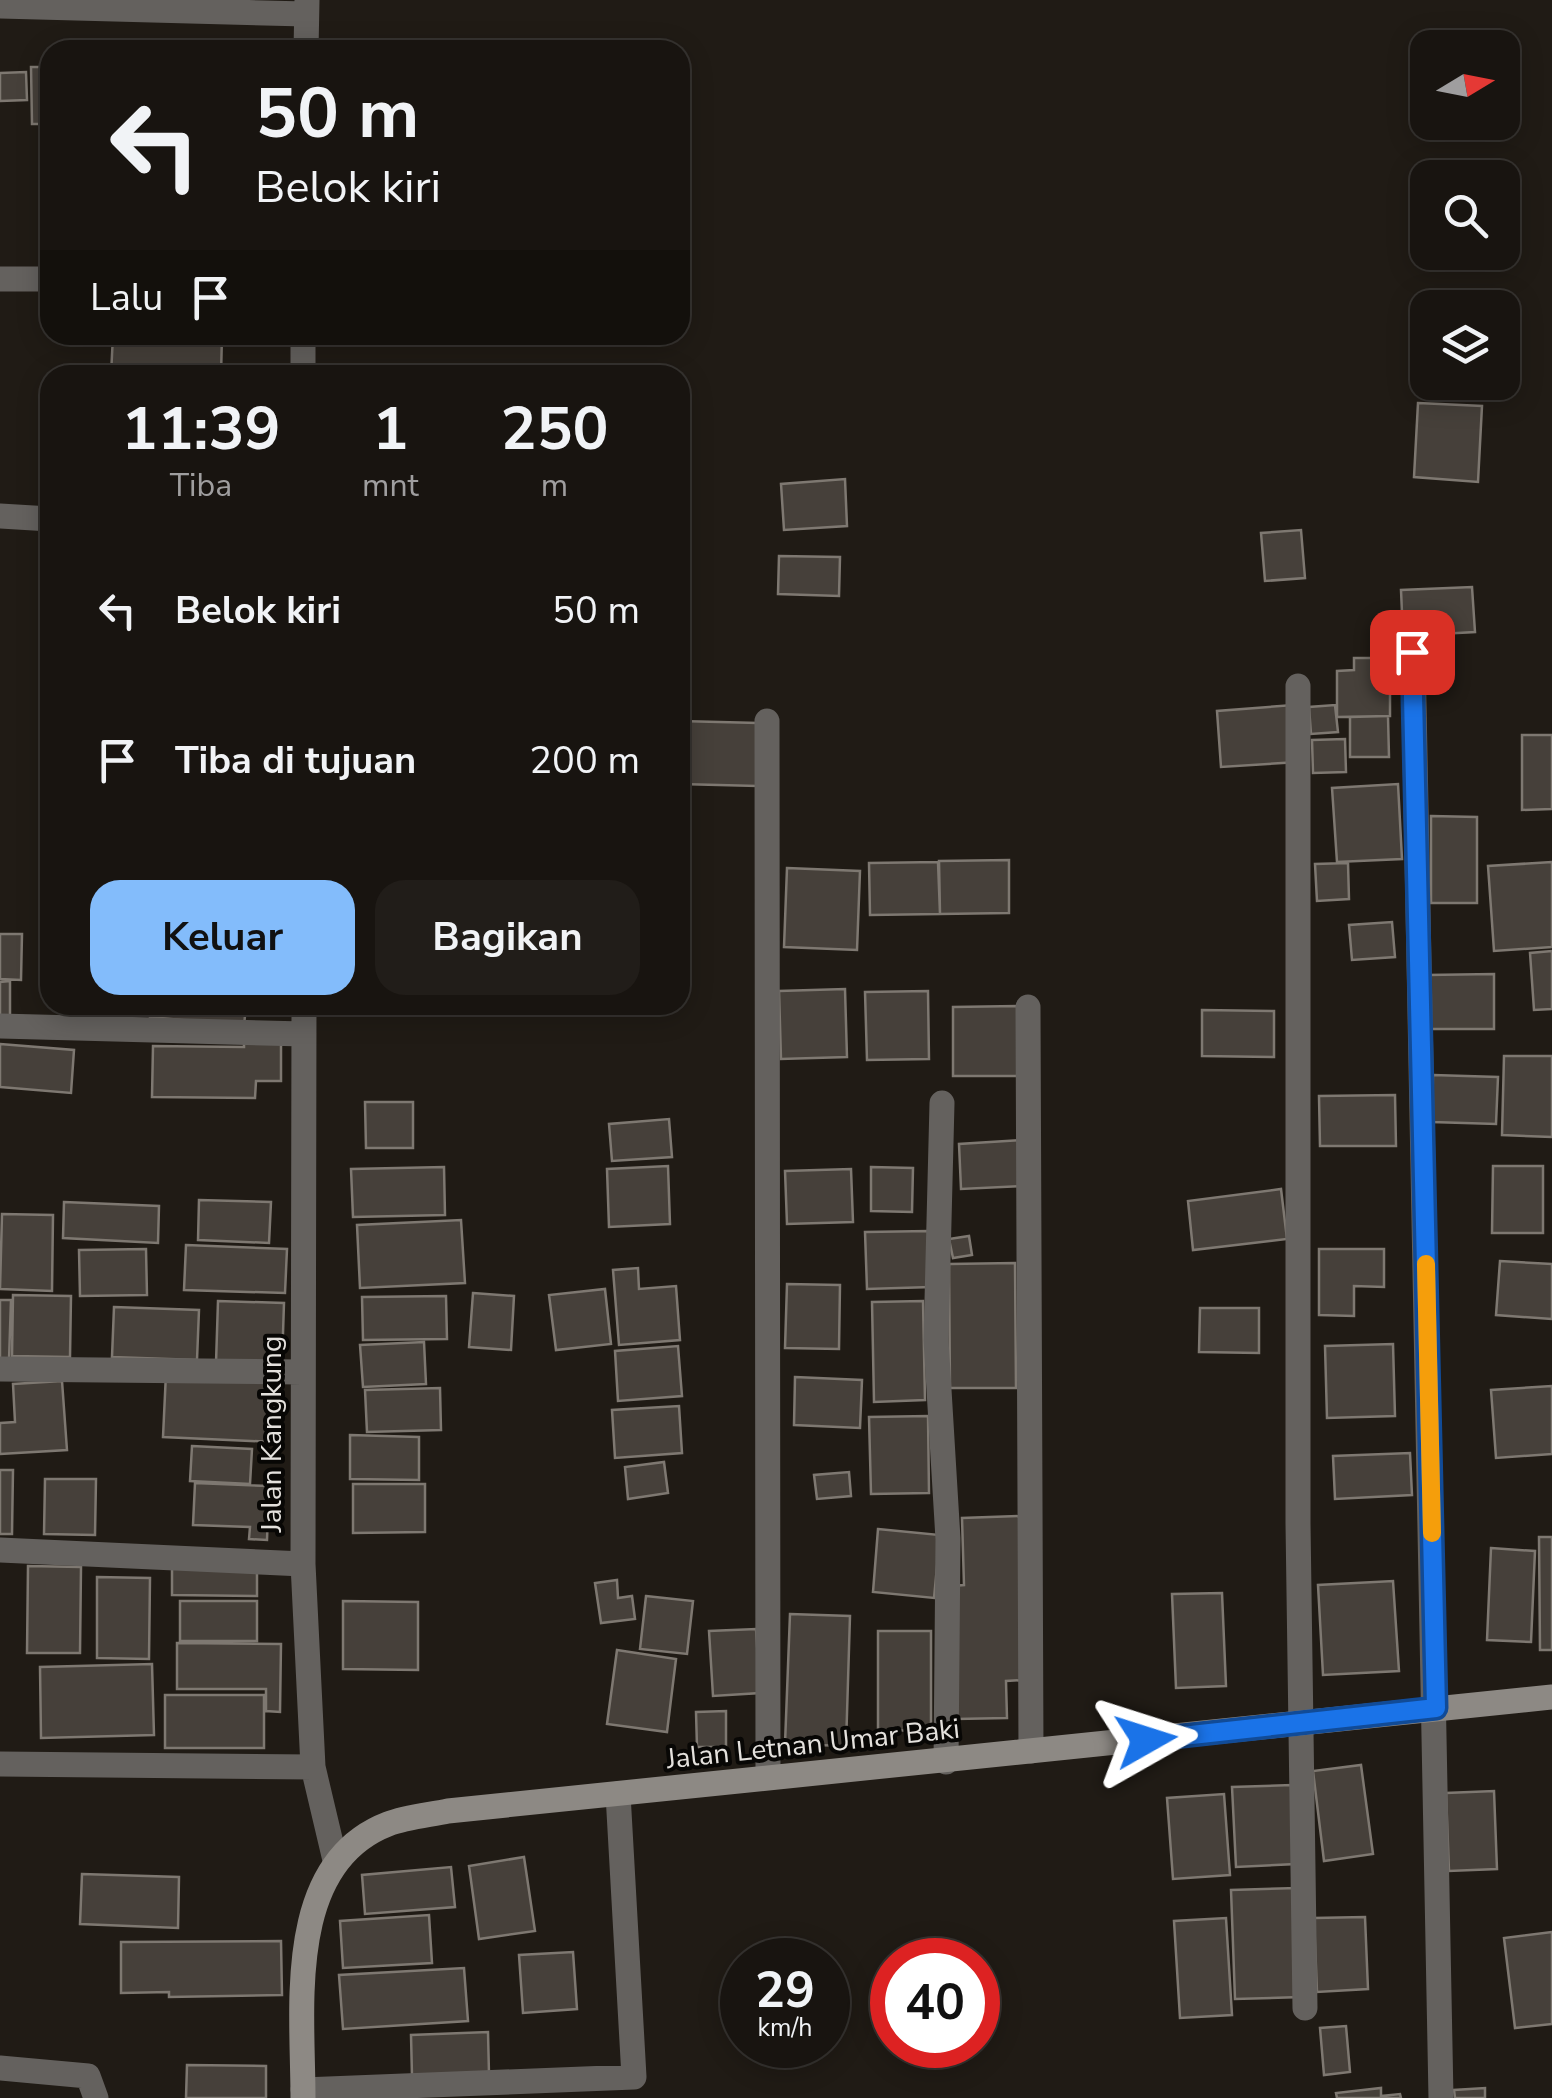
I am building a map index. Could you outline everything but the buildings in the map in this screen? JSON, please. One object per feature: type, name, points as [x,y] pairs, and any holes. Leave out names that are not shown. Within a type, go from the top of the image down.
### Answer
[{"type":"street","points":[[0,6],[306,7],[306,40]]},
{"type":"street","points":[[0,280],[40,279]]},
{"type":"street","points":[[0,516],[40,519]]},
{"type":"street","points":[[1412,652],[1441,2098]]},
{"type":"street","points":[[1298,686],[1298,1523],[1306,2008]]},
{"type":"street","points":[[767,720],[768,1776]]},
{"type":"street","points":[[1028,1008],[1031,1751]]},
{"type":"street","name":"Jalan Kangkung","points":[[304,1015],[302,1564],[313,1767],[335,1860]]},
{"type":"street","points":[[0,1026],[304,1034]]},
{"type":"street","points":[[942,1103],[936,1340],[948,1540],[946,1762]]},
{"type":"street","points":[[0,1369],[302,1372]]},
{"type":"street","points":[[0,1550],[302,1564]]},
{"type":"street","name":"Jalan Letnan Umar Baki","points":[[303,2094],[304,1984],[315,1898],[335,1860],[386,1824],[448,1812],[768,1776],[946,1762],[1552,1696]]},
{"type":"street","points":[[0,1764],[313,1767]]},
{"type":"street","points":[[303,2094],[634,2077],[618,1794]]},
{"type":"street","points":[[0,2068],[88,2076],[96,2098]]},
{"type":"slow traffic","points":[[1426,1264],[1432,1533]]},
{"type":"route","points":[[1146,1740],[1436,1708],[1412,652]]}]
